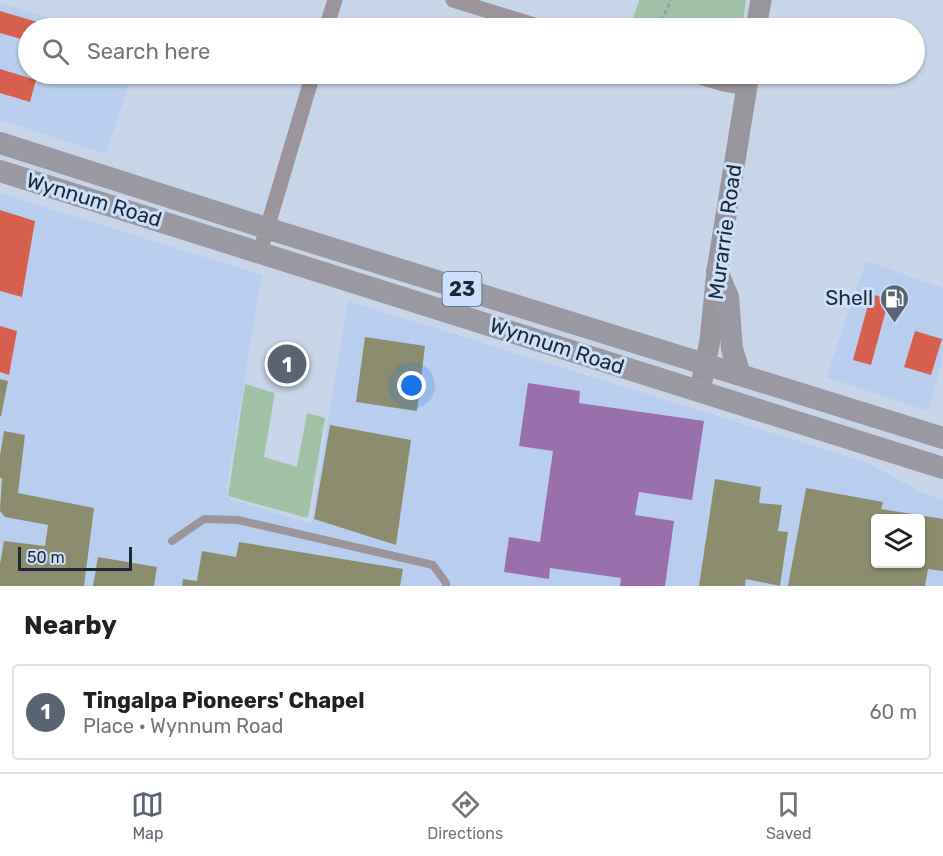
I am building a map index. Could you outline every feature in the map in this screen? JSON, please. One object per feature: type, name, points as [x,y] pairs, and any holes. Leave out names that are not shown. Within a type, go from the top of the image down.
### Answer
[{"type":"main road","name":"Wynnum Road","points":[[0,143],[943,438]]},
{"type":"main road","name":"Wynnum Road","points":[[0,171],[943,468]]},
{"type":"main road","points":[[717,271],[728,297],[730,337],[740,375]]},
{"type":"street","points":[[329,18],[335,0]]},
{"type":"street","points":[[453,0],[512,18]]},
{"type":"street","points":[[758,18],[761,0]]},
{"type":"street","points":[[260,252],[310,84]]},
{"type":"street","name":"Murarrie Road","points":[[700,391],[748,84]]},
{"type":"lane","points":[[172,541],[204,519],[238,520],[433,565],[446,586]]},
{"type":"path","points":[[663,18],[671,0]]},
{"type":"shaded area","points":[[0,3],[50,18],[18,18],[18,84],[129,84],[106,154],[0,120]]},
{"type":"shaded area","points":[[0,193],[262,275],[225,497],[311,524],[348,301],[868,463],[921,492],[943,500],[943,586],[0,586]]},
{"type":"shaded area","name":"Shell","points":[[866,261],[943,288],[943,359],[928,411],[826,377]]},
{"type":"green space","points":[[639,0],[746,0],[743,18],[633,18]]},
{"type":"green space","points":[[245,384],[275,393],[264,457],[297,467],[307,413],[325,418],[308,518],[228,496]]},
{"type":"building: Shops","points":[[0,11],[24,18],[18,18],[18,38],[0,33]]},
{"type":"building: Shops","points":[[0,69],[18,74],[18,84],[35,84],[30,102],[0,93]]},
{"type":"building: Shops","points":[[0,210],[35,221],[22,297],[0,291]]},
{"type":"building: Shops","points":[[871,294],[889,299],[871,365],[853,360]]},
{"type":"building: Shops","points":[[0,326],[17,331],[9,375],[0,372]]},
{"type":"building: Shops","points":[[915,331],[942,339],[931,375],[904,367]]},
{"type":"building: Offices","points":[[528,383],[580,391],[579,403],[704,421],[692,500],[639,492],[635,515],[674,521],[665,586],[620,586],[621,578],[550,568],[549,579],[504,572],[509,537],[540,542],[553,451],[519,446]]},
{"type":"building: Public","points":[[277,352],[301,362],[296,376],[273,366]]},
{"type":"building: Industry","points":[[365,337],[425,346],[417,411],[356,402]]},
{"type":"building: Industry","points":[[0,379],[8,381],[1,416],[0,416]]},
{"type":"building: Industry","points":[[330,425],[411,440],[396,545],[314,519]]},
{"type":"building: Industry","points":[[4,431],[25,435],[18,493],[94,508],[84,586],[0,586],[0,564],[4,541],[45,546],[48,525],[5,517],[0,511],[2,478],[0,478],[0,456]]},
{"type":"building: Industry","points":[[715,479],[761,487],[759,503],[782,505],[778,531],[788,532],[780,586],[746,579],[745,586],[699,586]]},
{"type":"building: Industry","points":[[806,488],[883,502],[881,509],[912,514],[871,514],[871,568],[925,568],[925,516],[943,519],[943,571],[928,569],[925,586],[788,586]]},
{"type":"building: Industry","points":[[239,542],[403,569],[400,586],[182,586],[183,579],[197,581],[202,551],[236,557]]},
{"type":"building: Industry","points":[[98,557],[157,567],[154,586],[93,586]]},
{"type":"place","name":"Shell","points":[[894,324]]},
{"type":"place","name":"Tingalpa Pioneers' Chapel","points":[[287,364]]}]
